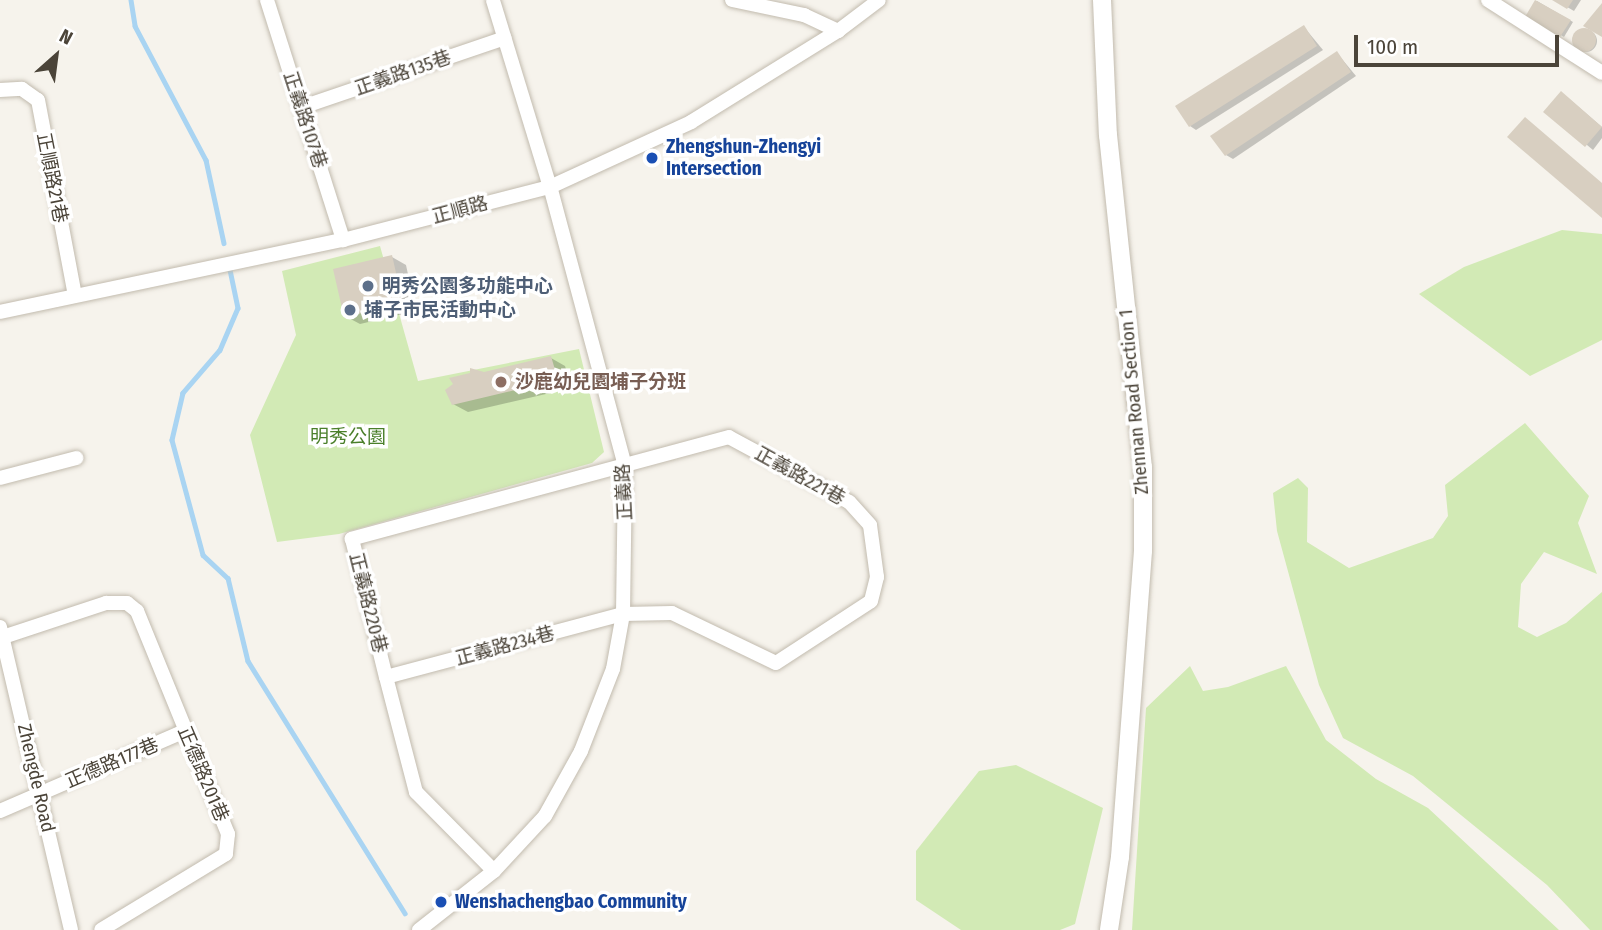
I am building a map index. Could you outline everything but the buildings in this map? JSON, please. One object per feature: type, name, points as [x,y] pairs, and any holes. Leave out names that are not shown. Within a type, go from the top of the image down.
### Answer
[{"type":"street","name":"正義路107巷","points":[[267,0],[343,240]]},
{"type":"street","name":"正義路","points":[[419,930],[494,871],[545,816],[581,751],[613,669],[624,614],[625,466],[550,187],[493,0]]},
{"type":"street","points":[[732,0],[804,15],[838,31]]},
{"type":"street","name":"正順路","points":[[0,312],[343,240],[550,187],[691,122],[838,31],[879,0]]},
{"type":"street","name":"Zhennan Road Section 1","points":[[1102,0],[1108,135],[1143,467],[1138,620],[1120,857],[1109,930]]},
{"type":"street","points":[[1488,0],[1602,73]]},
{"type":"street","name":"正義路135巷","points":[[302,107],[505,38]]},
{"type":"street","name":"正順路21巷","points":[[0,89],[22,89],[38,100],[75,296]]},
{"type":"street","name":"正義路221巷","points":[[624,614],[672,613],[776,663],[871,601],[877,578],[870,525],[849,502],[729,437],[625,466]]},
{"type":"street","points":[[0,478],[76,458]]},
{"type":"street","name":"正義路220巷","points":[[494,871],[416,792],[352,539],[625,466]]},
{"type":"street","name":"正德路201巷","points":[[1,634],[106,603],[127,603],[145,625],[184,731],[228,834],[226,854],[102,930]]},
{"type":"street","name":"正義路234巷","points":[[386,677],[624,614]]},
{"type":"street","name":"Zhengde Road","points":[[1,634],[71,930]]},
{"type":"street","name":"正德路177巷","points":[[0,811],[184,731]]},
{"type":"green space","points":[[1562,230],[1602,234],[1602,340],[1530,376],[1419,294],[1464,267]]},
{"type":"green space","name":"明秀公園","points":[[380,246],[418,381],[579,349],[604,452],[592,463],[339,534],[277,542],[250,435],[296,335],[282,271]]},
{"type":"green space","points":[[1525,423],[1589,496],[1578,523],[1597,574],[1544,552],[1521,584],[1518,627],[1537,637],[1566,623],[1602,592],[1602,930],[1590,930],[1547,885],[1413,776],[1343,738],[1319,685],[1277,531],[1273,493],[1298,478],[1308,488],[1307,542],[1349,568],[1433,538],[1448,516],[1445,485]]},
{"type":"green space","points":[[1190,666],[1203,691],[1228,687],[1286,666],[1326,740],[1376,779],[1428,808],[1559,930],[1132,930],[1146,708]]},
{"type":"green space","points":[[1016,765],[1103,808],[1075,924],[1060,930],[961,930],[916,900],[916,851],[979,771]]},
{"type":"waterway","points":[[131,0],[135,26],[206,160],[224,243]]},
{"type":"waterway","points":[[229,265],[238,308],[220,350],[183,393],[172,440],[203,555],[228,578],[248,661],[405,913]]},
{"type":"place","name":"Zhengshun-Zhengyi Intersection","points":[[652,158]]},
{"type":"place","name":"明秀公園多功能中心","points":[[368,286]]},
{"type":"place","name":"埔子市民活動中心","points":[[350,310]]},
{"type":"place","name":"沙鹿幼兒園埔子分班","points":[[501,382]]},
{"type":"place","name":"Wenshachengbao Community","points":[[441,902]]}]
